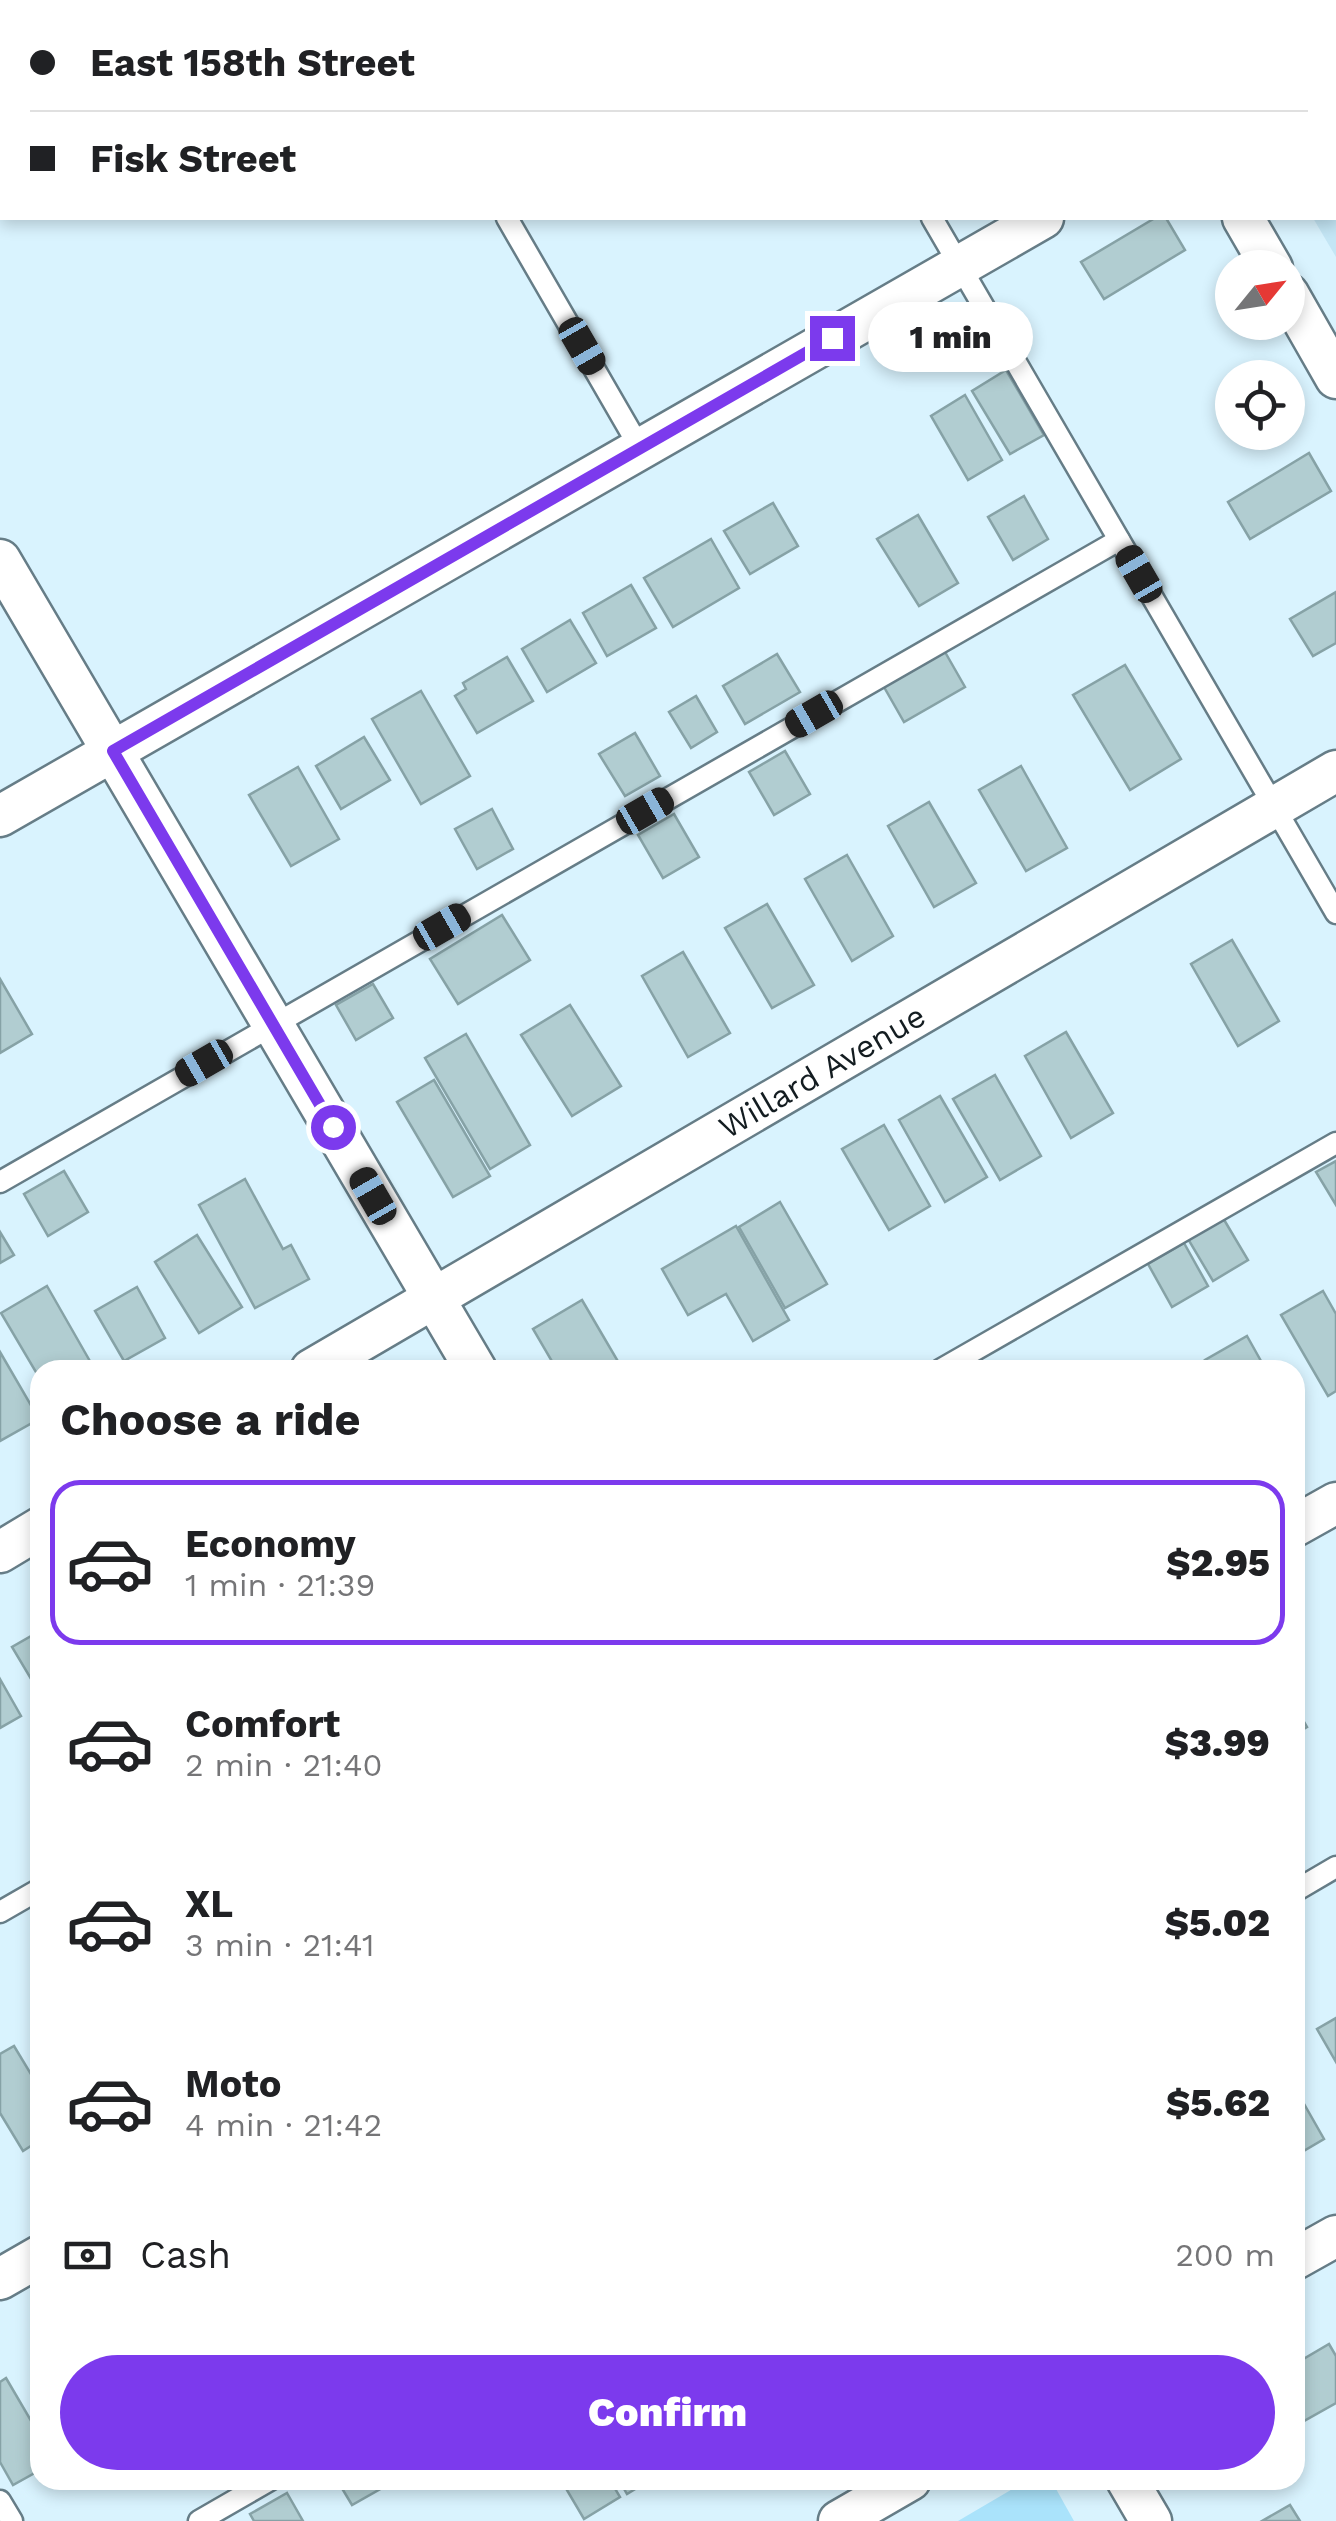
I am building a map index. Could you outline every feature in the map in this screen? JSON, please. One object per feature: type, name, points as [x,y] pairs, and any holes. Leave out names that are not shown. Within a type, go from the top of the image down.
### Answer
[{"type":"street","points":[[0,816],[1039,220]]},
{"type":"street","points":[[1245,220],[1262,250]]},
{"type":"street","points":[[1305,324],[1336,378]]},
{"type":"street","points":[[0,560],[470,1360]]},
{"type":"street","name":"Willard Avenue","points":[[329,1360],[1336,771]]},
{"type":"street","points":[[1305,1520],[1336,1502]]},
{"type":"street","points":[[0,1552],[30,1534]]},
{"type":"street","points":[[1305,2254],[1336,2236]]},
{"type":"street","points":[[2,2275],[30,2261]]},
{"type":"street","points":[[839,2521],[893,2490]]},
{"type":"street","points":[[1133,2490],[1151,2521]]},
{"type":"lane","points":[[508,220],[640,448]]},
{"type":"lane","points":[[933,220],[1336,913]]},
{"type":"lane","points":[[0,1182],[1119,540]]},
{"type":"lane","points":[[957,1360],[1336,1142]]},
{"type":"lane","points":[[1305,1884],[1336,1867]]},
{"type":"lane","points":[[0,1912],[30,1895]]},
{"type":"lane","points":[[199,2521],[253,2490]]},
{"type":"lane","points":[[0,2500],[12,2521]]},
{"type":"shaded area","points":[[1314,220],[1336,220],[1336,257]]},
{"type":"shaded area","points":[[1011,2490],[1057,2490],[1074,2521],[958,2521]]},
{"type":"building","points":[[1152,220],[1167,220],[1185,250],[1104,299],[1081,262]]},
{"type":"building","points":[[1006,370],[1044,435],[1010,454],[972,391]]},
{"type":"building","points":[[965,395],[1002,460],[968,480],[931,416]]},
{"type":"building","points":[[1309,453],[1331,491],[1250,539],[1228,502]]},
{"type":"building","points":[[1024,496],[1048,539],[1013,560],[988,517]]},
{"type":"building","points":[[773,503],[798,546],[750,574],[724,531]]},
{"type":"building","points":[[918,515],[958,583],[919,606],[877,539]]},
{"type":"building","points":[[711,539],[739,588],[673,627],[644,578]]},
{"type":"building","points":[[631,585],[656,628],[607,656],[583,613]]},
{"type":"building","points":[[1336,592],[1336,643],[1313,656],[1290,619]]},
{"type":"building","points":[[570,620],[596,663],[547,692],[522,649]]},
{"type":"building","points":[[945,652],[965,687],[904,722],[884,687]]},
{"type":"building","points":[[777,654],[800,692],[745,724],[723,686]]},
{"type":"building","points":[[507,657],[533,701],[477,733],[455,696],[466,689],[463,683]]},
{"type":"building","points":[[1125,665],[1181,759],[1130,790],[1073,695]]},
{"type":"building","points":[[421,691],[470,776],[421,804],[372,719]]},
{"type":"building","points":[[696,696],[717,732],[691,748],[669,712]]},
{"type":"building","points":[[635,733],[660,776],[625,796],[599,754]]},
{"type":"building","points":[[364,737],[390,780],[341,809],[316,766]]},
{"type":"building","points":[[785,751],[810,794],[774,815],[749,772]]},
{"type":"building","points":[[1021,766],[1067,848],[1026,871],[979,790]]},
{"type":"building","points":[[298,767],[339,839],[291,866],[249,795]]},
{"type":"building","points":[[929,802],[976,883],[934,907],[888,826]]},
{"type":"building","points":[[492,809],[513,849],[477,869],[455,829]]},
{"type":"building","points":[[674,814],[699,857],[663,878],[638,835]]},
{"type":"building","points":[[847,855],[893,936],[852,961],[805,879]]},
{"type":"building","points":[[767,904],[814,985],[772,1008],[725,928]]},
{"type":"building","points":[[502,915],[530,960],[458,1004],[430,959]]},
{"type":"building","points":[[1232,940],[1279,1021],[1238,1046],[1191,964]]},
{"type":"building","points":[[683,952],[730,1033],[688,1057],[642,976]]},
{"type":"building","points":[[0,979],[32,1034],[0,1053]]},
{"type":"building","points":[[373,984],[393,1018],[356,1040],[336,1005]]},
{"type":"building","points":[[570,1005],[621,1086],[572,1116],[521,1035]]},
{"type":"building","points":[[1066,1032],[1113,1113],[1071,1138],[1025,1056]]},
{"type":"building","points":[[466,1034],[530,1145],[490,1169],[425,1058]]},
{"type":"building","points":[[995,1075],[1041,1156],[1000,1180],[953,1099]]},
{"type":"building","points":[[434,1080],[490,1176],[453,1197],[397,1102]]},
{"type":"building","points":[[940,1096],[987,1177],[945,1202],[899,1120]]},
{"type":"building","points":[[884,1125],[930,1206],[889,1230],[842,1149]]},
{"type":"building","points":[[1336,1161],[1336,1205],[1316,1172]]},
{"type":"building","points":[[64,1171],[88,1212],[48,1236],[24,1194]]},
{"type":"building","points":[[245,1179],[283,1249],[291,1245],[309,1279],[255,1308],[199,1205]]},
{"type":"building","points":[[780,1202],[827,1284],[785,1308],[739,1227]]},
{"type":"building","points":[[1223,1218],[1248,1260],[1213,1281],[1188,1239]]},
{"type":"building","points":[[736,1226],[789,1320],[753,1341],[726,1294],[688,1315],[662,1269]]},
{"type":"building","points":[[0,1232],[14,1255],[0,1263]]},
{"type":"building","points":[[197,1235],[242,1307],[199,1333],[155,1262]]},
{"type":"building","points":[[1184,1243],[1208,1286],[1172,1307],[1148,1264]]},
{"type":"building","points":[[47,1286],[89,1360],[30,1362],[1,1313]]},
{"type":"building","points":[[137,1287],[165,1338],[123,1360],[95,1311]]},
{"type":"building","points":[[1323,1291],[1336,1314],[1336,1391],[1328,1396],[1281,1315]]},
{"type":"building","points":[[582,1300],[617,1360],[551,1360],[533,1329]]},
{"type":"building","points":[[1247,1336],[1260,1360],[1205,1360]]},
{"type":"building","points":[[0,1352],[30,1404],[30,1424],[0,1441]]},
{"type":"building","points":[[30,1637],[30,1677],[12,1647]]},
{"type":"building","points":[[0,1679],[21,1716],[0,1728]]},
{"type":"building","points":[[1336,2018],[1336,2062],[1317,2029]]},
{"type":"building","points":[[14,2046],[30,2072],[30,2146],[23,2151],[0,2113],[0,2054]]},
{"type":"building","points":[[1305,2106],[1324,2139],[1305,2150]]},
{"type":"building","points":[[1329,2344],[1336,2356],[1336,2403],[1305,2420],[1305,2358]]},
{"type":"building","points":[[6,2378],[30,2419],[30,2476],[13,2485],[0,2462],[0,2382]]},
{"type":"building","points":[[343,2490],[378,2490],[352,2505]]},
{"type":"building","points":[[567,2490],[616,2490],[620,2497],[584,2519]]},
{"type":"building","points":[[287,2493],[303,2521],[254,2521],[250,2514]]},
{"type":"building","points":[[1290,2505],[1300,2521],[1262,2521]]},
{"type":"route","points":[[333,1127],[113,751],[832,338]]}]
